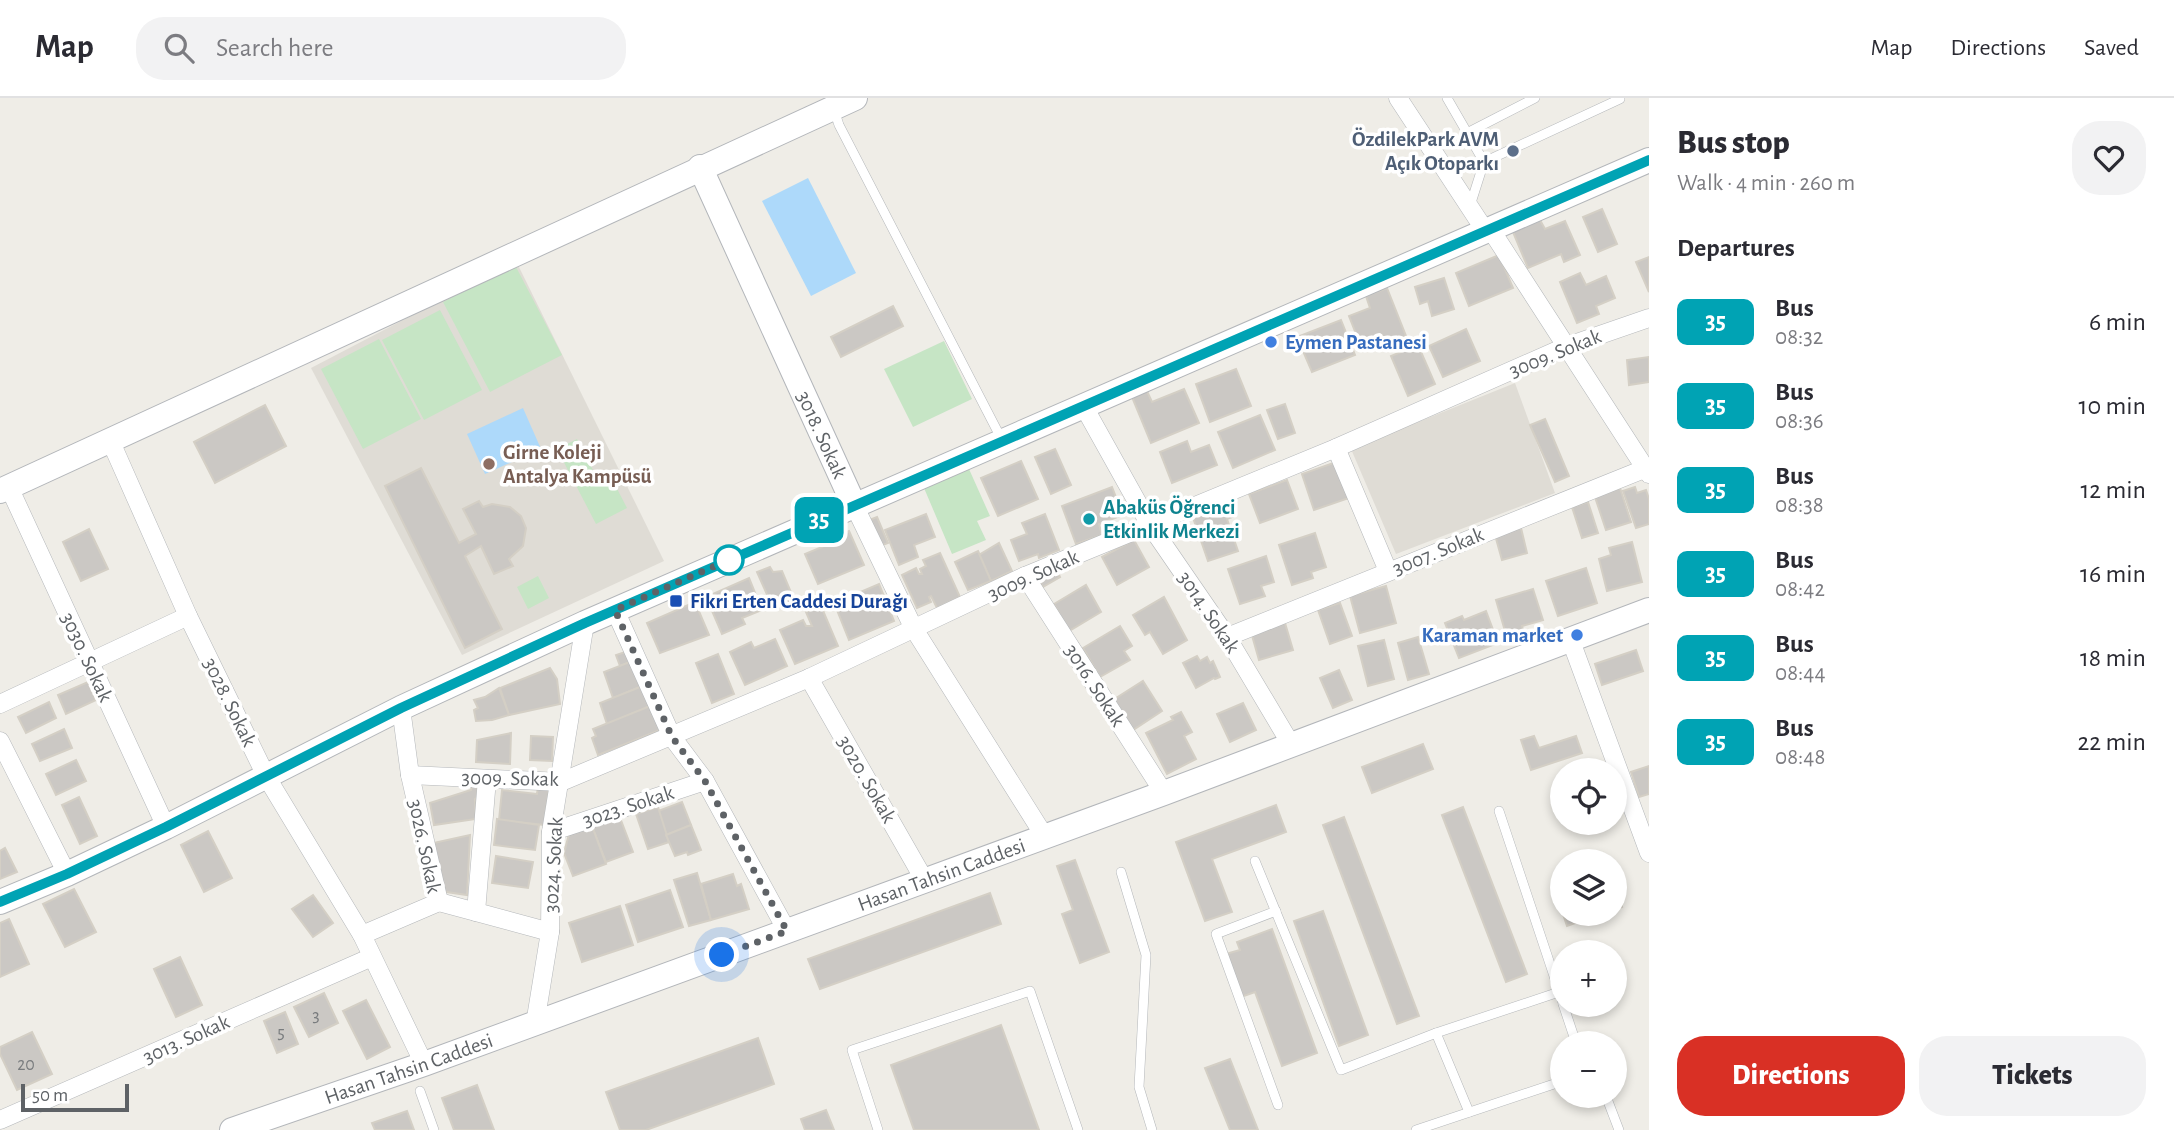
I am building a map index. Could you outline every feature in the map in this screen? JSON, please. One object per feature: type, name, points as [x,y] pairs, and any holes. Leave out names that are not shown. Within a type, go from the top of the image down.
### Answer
[{"type":"street","points":[[1398,98],[1648,470]]},
{"type":"street","points":[[5,489],[839,101]]},
{"type":"street","points":[[0,902],[166,827],[401,708],[585,623],[1649,160]]},
{"type":"street","name":"3018. Sokak","points":[[700,167],[854,505],[914,629],[1045,837]]},
{"type":"street","name":"3009. Sokak","points":[[410,775],[561,782],[809,677],[1025,576],[1336,448],[1565,347],[1649,318]]},
{"type":"street","name":"3014. Sokak","points":[[1083,405],[1150,525],[1227,637],[1292,746]]},
{"type":"street","name":"3028. Sokak","points":[[111,442],[188,616],[266,776],[362,935],[424,1064]]},
{"type":"street","points":[[1336,448],[1388,571]]},
{"type":"street","name":"3007. Sokak","points":[[1227,637],[1648,470]]},
{"type":"street","name":"3030. Sokak","points":[[5,489],[166,827]]},
{"type":"street","name":"3016. Sokak","points":[[1025,576],[1164,793]]},
{"type":"street","points":[[615,610],[672,737],[705,781],[787,931]]},
{"type":"street","name":"Hasan Tahsin Caddesi","points":[[232,1130],[535,1024],[1045,837],[1649,610]]},
{"type":"street","points":[[0,704],[188,616]]},
{"type":"street","name":"3024. Sokak","points":[[535,1024],[550,932],[551,832],[585,623]]},
{"type":"street","points":[[1571,641],[1642,809],[1649,853]]},
{"type":"street","name":"3020. Sokak","points":[[809,677],[925,881]]},
{"type":"street","name":"3026. Sokak","points":[[362,935],[439,902],[410,775],[401,708]]},
{"type":"street","points":[[0,741],[67,874]]},
{"type":"street","points":[[476,912],[486,779]]},
{"type":"street","name":"3023. Sokak","points":[[551,832],[705,781]]},
{"type":"street","points":[[439,902],[550,932]]},
{"type":"street","name":"3013. Sokak","points":[[0,1121],[372,957]]},
{"type":"lane","points":[[1447,98],[1484,162]]},
{"type":"lane","points":[[1467,133],[1535,98]]},
{"type":"lane","points":[[1470,207],[1484,162],[1619,98]]},
{"type":"lane","points":[[839,101],[839,125],[1002,440]]},
{"type":"lane","points":[[1499,811],[1550,965]]},
{"type":"lane","points":[[1255,861],[1341,1070],[1436,1033],[1550,995]]},
{"type":"lane","points":[[1121,872],[1146,955],[1139,1087],[1152,1130]]},
{"type":"lane","points":[[1276,911],[1216,934],[1278,1105]]},
{"type":"lane","points":[[878,1130],[852,1050],[1030,991],[1077,1130]]},
{"type":"lane","points":[[1436,1033],[1469,1112]]},
{"type":"lane","points":[[1416,1130],[1550,1086]]},
{"type":"lane","points":[[420,1091],[434,1130]]},
{"type":"lane","points":[[1611,1108],[1619,1130]]},
{"type":"shaded area","name":"Girne Koleji Antalya Kampüsü","points":[[516,261],[664,561],[462,655],[311,368]]},
{"type":"shaded area","points":[[1515,383],[1555,493],[1396,554],[1351,449]]},
{"type":"green space","points":[[515,265],[562,355],[490,392],[443,302]]},
{"type":"green space","points":[[440,310],[482,390],[424,420],[382,340]]},
{"type":"green space","points":[[379,339],[421,419],[363,449],[321,369]]},
{"type":"green space","points":[[944,341],[972,399],[913,427],[884,369]]},
{"type":"green space","points":[[577,439],[600,484],[612,479],[627,508],[596,524],[557,449]]},
{"type":"green space","points":[[969,469],[990,516],[977,521],[986,540],[952,554],[924,488]]},
{"type":"green space","points":[[538,576],[549,598],[528,609],[517,587]]},
{"type":"water","points":[[808,178],[856,273],[811,296],[762,201]]},
{"type":"water","points":[[523,408],[541,449],[485,474],[467,434]]},
{"type":"building","points":[[1602,209],[1617,244],[1598,252],[1583,217]]},
{"type":"building","points":[[1540,220],[1545,229],[1565,221],[1580,255],[1564,262],[1561,254],[1528,268],[1513,232]]},
{"type":"building","points":[[1499,255],[1513,288],[1469,306],[1456,273]]},
{"type":"building","points":[[1649,257],[1649,292],[1636,262]]},
{"type":"building","points":[[1580,273],[1586,285],[1606,276],[1615,298],[1596,306],[1599,314],[1577,323],[1560,282]]},
{"type":"building","points":[[1444,278],[1454,309],[1432,316],[1428,301],[1420,304],[1415,287]]},
{"type":"building","points":[[1387,288],[1406,336],[1386,344],[1382,335],[1360,344],[1349,316],[1370,308],[1366,296]]},
{"type":"building","points":[[893,306],[903,326],[841,357],[831,337]]},
{"type":"building","points":[[1341,320],[1355,355],[1312,372],[1297,337]]},
{"type":"building","points":[[1466,329],[1480,361],[1443,377],[1429,346]]},
{"type":"building","points":[[1418,345],[1435,384],[1408,396],[1391,356]]},
{"type":"building","points":[[1649,357],[1649,382],[1629,385],[1627,360]]},
{"type":"building","points":[[1236,369],[1251,406],[1210,422],[1196,384]]},
{"type":"building","points":[[1184,389],[1199,423],[1151,443],[1132,397],[1147,391],[1152,402]]},
{"type":"building","points":[[1285,404],[1295,433],[1278,439],[1267,410]]},
{"type":"building","points":[[265,405],[286,446],[215,483],[194,442]]},
{"type":"building","points":[[1260,415],[1275,450],[1233,468],[1218,432]]},
{"type":"building","points":[[1545,419],[1569,476],[1555,482],[1530,425]]},
{"type":"building","points":[[1187,441],[1191,452],[1209,445],[1217,465],[1172,483],[1160,452]]},
{"type":"building","points":[[1055,449],[1071,485],[1051,494],[1035,457]]},
{"type":"building","points":[[1021,461],[1038,499],[998,516],[981,478]]},
{"type":"building","points":[[1339,461],[1352,497],[1314,510],[1302,474]]},
{"type":"building","points":[[421,468],[459,543],[476,534],[463,509],[479,501],[483,507],[492,504],[510,507],[521,516],[526,528],[523,546],[509,559],[513,566],[494,574],[481,546],[465,556],[502,629],[465,648],[385,486]]},
{"type":"building","points":[[1287,480],[1298,509],[1260,523],[1249,494]]},
{"type":"building","name":"Abaküs Öğrenci Etkinlik Merkezi","points":[[1112,487],[1123,515],[1099,524],[1102,535],[1076,544],[1062,506]]},
{"type":"building","points":[[1635,487],[1637,493],[1646,490],[1649,499],[1649,524],[1636,528],[1623,491]]},
{"type":"building","points":[[1620,488],[1631,522],[1606,530],[1595,497]]},
{"type":"building","points":[[1230,499],[1235,516],[1227,519],[1238,551],[1208,561],[1191,512]]},
{"type":"building","points":[[1588,502],[1598,533],[1582,538],[1572,507]]},
{"type":"building","points":[[926,514],[935,537],[914,545],[918,557],[899,565],[885,530]]},
{"type":"building","points":[[1045,514],[1059,550],[1039,558],[1038,554],[1019,561],[1011,540],[1027,534],[1022,523]]},
{"type":"building","points":[[877,517],[888,543],[880,546],[869,520]]},
{"type":"building","points":[[1521,528],[1527,553],[1502,560],[1495,535]]},
{"type":"building","points":[[89,529],[108,569],[81,581],[63,542]]},
{"type":"building","points":[[849,531],[864,565],[818,584],[805,554],[822,547],[820,543]]},
{"type":"building","points":[[1315,533],[1326,567],[1311,572],[1313,578],[1292,585],[1279,545]]},
{"type":"building","points":[[1134,540],[1149,567],[1117,585],[1102,557]]},
{"type":"building","points":[[1632,542],[1642,582],[1607,591],[1599,559],[1611,555],[1609,548]]},
{"type":"building","points":[[999,543],[1012,571],[991,581],[979,555]]},
{"type":"building","points":[[978,551],[991,581],[968,590],[955,562]]},
{"type":"building","points":[[940,553],[960,597],[937,608],[931,596],[931,602],[917,608],[902,575],[916,568],[919,574],[922,574],[920,569],[926,566],[923,560]]},
{"type":"building","points":[[1266,556],[1274,582],[1261,586],[1265,596],[1240,604],[1228,569]]},
{"type":"building","points":[[770,567],[773,572],[782,571],[795,602],[778,609],[773,597],[769,599],[757,572]]},
{"type":"building","points":[[1056,568],[1060,577],[1043,587],[1038,579]]},
{"type":"building","points":[[1586,568],[1597,603],[1558,616],[1546,581]]},
{"type":"building","points":[[749,578],[762,610],[742,618],[745,624],[722,634],[706,597]]},
{"type":"building","points":[[879,584],[894,621],[849,640],[837,610],[861,600],[858,593]]},
{"type":"building","points":[[1086,585],[1101,612],[1069,631],[1054,604]]},
{"type":"building","points":[[1386,586],[1396,623],[1360,633],[1350,596]]},
{"type":"building","points":[[1533,589],[1543,620],[1522,626],[1524,633],[1507,638],[1496,600]]},
{"type":"building","points":[[1164,597],[1187,640],[1163,654],[1150,632],[1145,635],[1133,615]]},
{"type":"building","points":[[695,602],[709,635],[660,653],[647,623]]},
{"type":"building","points":[[1340,603],[1352,636],[1330,644],[1318,610]]},
{"type":"building","points":[[821,606],[838,646],[795,664],[780,630],[803,620],[806,626],[812,626],[806,612]]},
{"type":"building","points":[[1486,611],[1498,643],[1459,658],[1445,623],[1462,616],[1464,620]]},
{"type":"building","points":[[1285,623],[1293,650],[1259,660],[1251,632]]},
{"type":"building","points":[[1120,626],[1132,646],[1124,651],[1130,660],[1100,677],[1083,648]]},
{"type":"building","points":[[1418,637],[1429,674],[1408,680],[1398,643]]},
{"type":"building","points":[[775,639],[787,666],[745,685],[730,652],[751,642],[754,648]]},
{"type":"building","points":[[1384,640],[1394,679],[1368,686],[1358,646]]},
{"type":"building","points":[[631,650],[635,660],[620,666],[616,655]]},
{"type":"building","points":[[1636,650],[1643,671],[1602,685],[1595,664]]},
{"type":"building","points":[[718,654],[734,694],[712,703],[696,663]]},
{"type":"building","points":[[1197,656],[1200,661],[1207,657],[1210,663],[1213,661],[1220,677],[1196,688],[1183,663]]},
{"type":"building","points":[[635,660],[645,685],[613,698],[604,672]]},
{"type":"building","points":[[550,668],[557,679],[560,704],[509,715],[500,688]]},
{"type":"building","points":[[1339,670],[1352,700],[1333,708],[1320,678]]},
{"type":"building","points":[[1143,681],[1162,711],[1133,730],[1113,700]]},
{"type":"building","points":[[88,682],[96,700],[66,714],[58,695]]},
{"type":"building","points":[[645,685],[653,705],[607,724],[600,703]]},
{"type":"building","points":[[499,688],[509,715],[476,721],[474,710],[478,708],[474,700]]},
{"type":"building","points":[[49,702],[56,718],[26,733],[18,717]]},
{"type":"building","points":[[1243,703],[1256,730],[1230,742],[1217,714]]},
{"type":"building","points":[[655,704],[665,728],[598,755],[592,738],[596,736],[593,729]]},
{"type":"building","points":[[1181,712],[1192,732],[1184,736],[1196,759],[1167,774],[1146,733],[1173,720],[1171,717]]},
{"type":"building","points":[[64,729],[72,748],[40,761],[32,744]]},
{"type":"building","points":[[511,733],[510,764],[476,762],[477,740]]},
{"type":"building","points":[[531,736],[553,737],[552,761],[530,760]]},
{"type":"building","points":[[1534,736],[1539,748],[1576,736],[1582,753],[1567,758],[1550,758],[1550,764],[1531,770],[1521,740]]},
{"type":"building","points":[[1423,744],[1433,769],[1372,793],[1362,767]]},
{"type":"building","points":[[76,760],[86,781],[56,795],[46,774]]},
{"type":"building","points":[[1649,766],[1649,794],[1639,797],[1631,772]]},
{"type":"building","points":[[473,782],[477,782],[476,819],[434,825],[430,803],[471,790]]},
{"type":"building","points":[[538,787],[549,789],[544,825],[499,820],[502,790],[537,794]]},
{"type":"building","points":[[79,797],[97,836],[80,844],[62,805]]},
{"type":"building","points":[[682,802],[691,825],[666,835],[658,811]]},
{"type":"building","points":[[1276,805],[1286,832],[1212,859],[1232,912],[1205,921],[1176,842]]},
{"type":"building","points":[[658,807],[669,842],[648,849],[636,814]]},
{"type":"building","points":[[1463,807],[1527,974],[1506,982],[1442,815]]},
{"type":"building","points":[[619,815],[633,852],[606,862],[592,826]]},
{"type":"building","points":[[1344,817],[1419,1016],[1397,1024],[1323,825]]},
{"type":"building","points":[[497,819],[539,825],[535,850],[494,845]]},
{"type":"building","points":[[691,825],[701,850],[675,856],[666,835]]},
{"type":"building","points":[[592,826],[606,864],[573,876],[564,853],[569,834]]},
{"type":"building","points":[[208,831],[232,878],[204,892],[181,845]]},
{"type":"building","points":[[470,835],[467,895],[440,891],[429,844]]},
{"type":"building","points":[[5,848],[17,872],[0,879],[0,851]]},
{"type":"building","points":[[496,856],[533,862],[528,888],[492,883]]},
{"type":"building","points":[[1075,860],[1109,952],[1080,963],[1062,914],[1073,910],[1057,866]]},
{"type":"building","points":[[697,873],[711,920],[689,926],[674,880]]},
{"type":"building","points":[[733,874],[737,886],[741,884],[749,909],[711,920],[701,884]]},
{"type":"building","points":[[74,889],[96,932],[65,947],[43,904]]},
{"type":"building","points":[[670,890],[683,927],[638,942],[626,905]]},
{"type":"building","points":[[990,893],[1001,924],[820,989],[808,959]]},
{"type":"building","points":[[313,895],[333,923],[313,937],[292,909]]},
{"type":"building","points":[[620,906],[633,945],[582,962],[569,923]]},
{"type":"building","points":[[1323,911],[1368,1035],[1339,1046],[1294,921]]},
{"type":"building","points":[[9,919],[29,964],[0,977],[0,923]]},
{"type":"building","points":[[1272,929],[1317,1053],[1282,1066],[1255,992],[1241,997],[1226,954],[1240,950],[1237,942]]},
{"type":"building","points":[[180,957],[202,1005],[176,1017],[154,969]]},
{"type":"building","points":[[324,993],[338,1023],[309,1037],[294,1007]]},
{"type":"building","points":[[366,1000],[390,1047],[367,1059],[343,1011]]},
{"type":"building","points":[[285,1012],[298,1044],[277,1053],[264,1021]]},
{"type":"building","points":[[1001,1025],[1039,1130],[914,1130],[891,1065]]},
{"type":"building","points":[[32,1032],[52,1074],[17,1090],[0,1054],[0,1047]]},
{"type":"building","points":[[758,1038],[774,1084],[646,1130],[620,1130],[606,1092]]},
{"type":"building","points":[[1230,1059],[1258,1130],[1230,1130],[1205,1068]]},
{"type":"building","points":[[477,1085],[494,1130],[454,1130],[442,1098]]},
{"type":"building","points":[[826,1110],[834,1130],[805,1130],[801,1119]]},
{"type":"building","points":[[407,1111],[414,1130],[375,1130],[372,1123]]},
{"type":"bus line","name":"35","points":[[0,902],[166,827],[401,708],[585,623],[1649,160]]},
{"type":"place","name":"ÖzdilekPark AVM Açık Otoparkı","points":[[1513,151]]},
{"type":"place","name":"Eymen Pastanesi","points":[[1271,342]]},
{"type":"place","name":"Girne Koleji Antalya Kampüsü","points":[[489,464]]},
{"type":"place","name":"Abaküs Öğrenci Etkinlik Merkezi","points":[[1089,519]]},
{"type":"place","name":"Fikri Erten Caddesi Durağı","points":[[676,601]]},
{"type":"place","name":"Karaman market","points":[[1577,635]]},
{"type":"route","points":[[722,955],[787,931],[705,781],[672,737],[615,610],[735,557],[729,560]]}]
